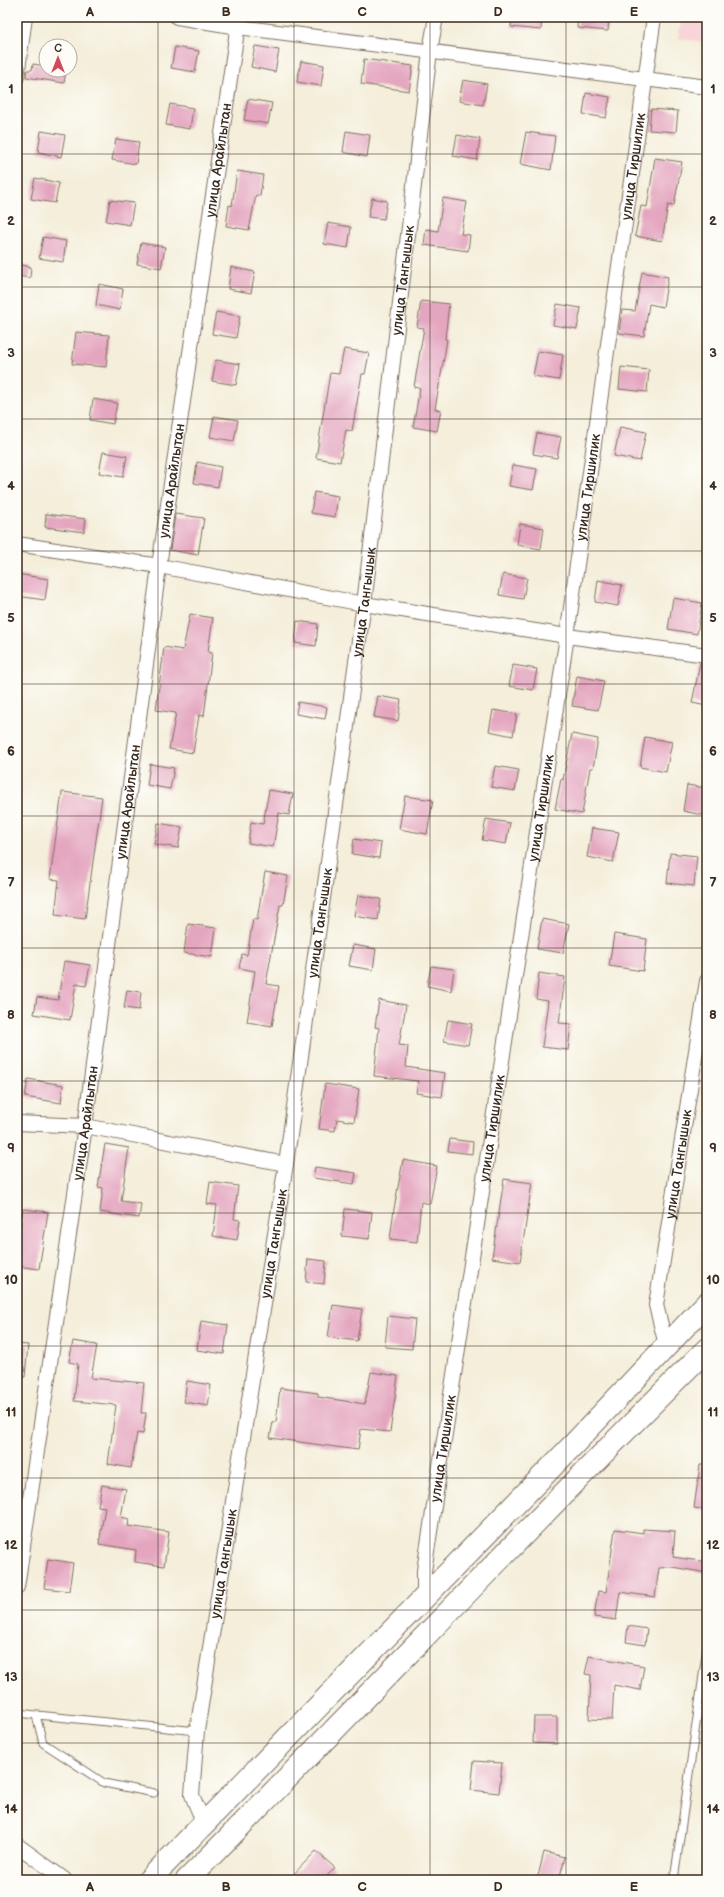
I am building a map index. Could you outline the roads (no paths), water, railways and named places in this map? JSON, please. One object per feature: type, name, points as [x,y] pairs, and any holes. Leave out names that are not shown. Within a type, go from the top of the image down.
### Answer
[{"type":"highway","points":[[149,1880],[573,1445],[707,1303]]},
{"type":"highway","points":[[187,1880],[400,1664],[592,1463],[707,1348]]},
{"type":"street","points":[[17,77],[25,17]]},
{"type":"street","points":[[177,17],[239,22],[430,51],[707,87]]},
{"type":"street","name":"улица Тангышык","points":[[204,1824],[192,1795],[197,1731],[286,1164],[364,604],[430,51],[436,17]]},
{"type":"street","name":"улица Тиршилик","points":[[424,1597],[427,1555],[566,636],[644,78],[654,17]]},
{"type":"street","name":"улица Арайлытан","points":[[17,1587],[85,1126],[159,566],[239,22]]},
{"type":"street","points":[[17,544],[159,566],[364,604],[566,636],[707,655]]},
{"type":"street","name":"улица Тангышык","points":[[666,1346],[656,1305],[707,981]]},
{"type":"street","points":[[17,1122],[85,1126],[286,1164]]},
{"type":"street","points":[[17,1845],[65,1880]]},
{"type":"lane","points":[[674,1880],[707,1647]]},
{"type":"lane","points":[[17,1713],[197,1731]]},
{"type":"lane","points":[[36,1715],[43,1743],[104,1784],[154,1793]]}]
